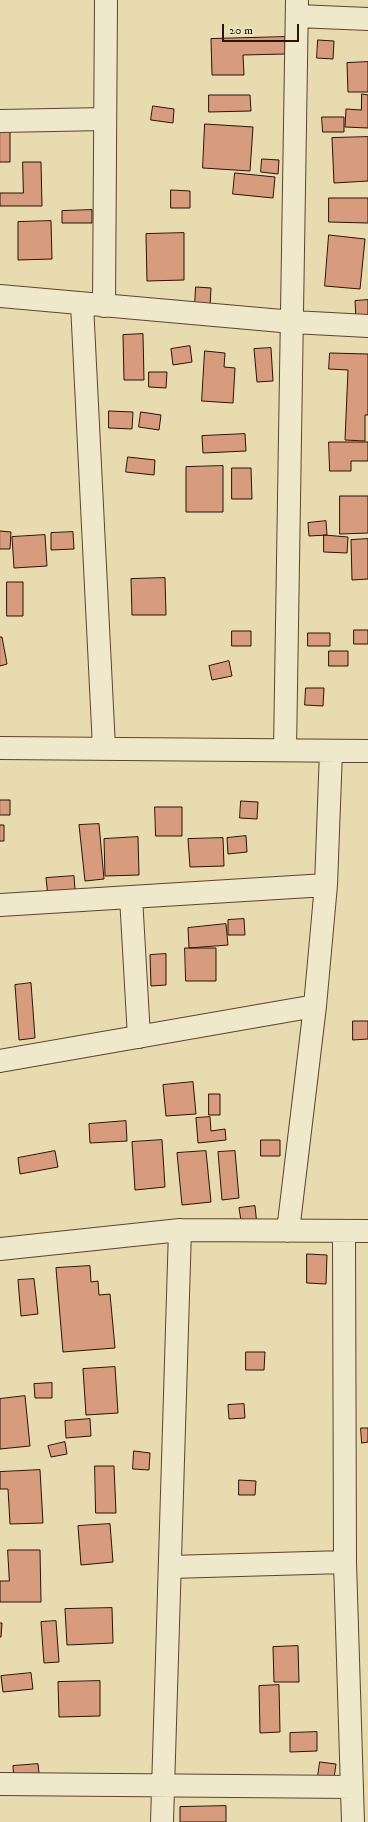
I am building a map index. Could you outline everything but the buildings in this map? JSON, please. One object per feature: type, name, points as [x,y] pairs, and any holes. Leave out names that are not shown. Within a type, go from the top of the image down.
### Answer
[{"type":"street","points":[[104,306],[106,0]]},
{"type":"street","points":[[285,749],[297,8],[368,19]]},
{"type":"street","points":[[0,121],[105,120]]},
{"type":"street","points":[[0,296],[293,322],[368,326]]},
{"type":"street","points":[[82,304],[104,748]]},
{"type":"street","points":[[0,748],[285,749],[368,751]]},
{"type":"street","points":[[288,1231],[315,1006],[326,885],[331,751]]},
{"type":"street","points":[[0,905],[326,885]]},
{"type":"street","points":[[131,897],[139,1037]]},
{"type":"street","points":[[0,1061],[315,1006]]},
{"type":"street","points":[[162,1822],[180,1230]]},
{"type":"street","points":[[0,1250],[180,1230],[368,1231]]},
{"type":"street","points":[[344,1232],[345,1562],[352,1822]]},
{"type":"street","points":[[170,1566],[345,1562]]},
{"type":"street","points":[[0,1784],[352,1787]]}]
